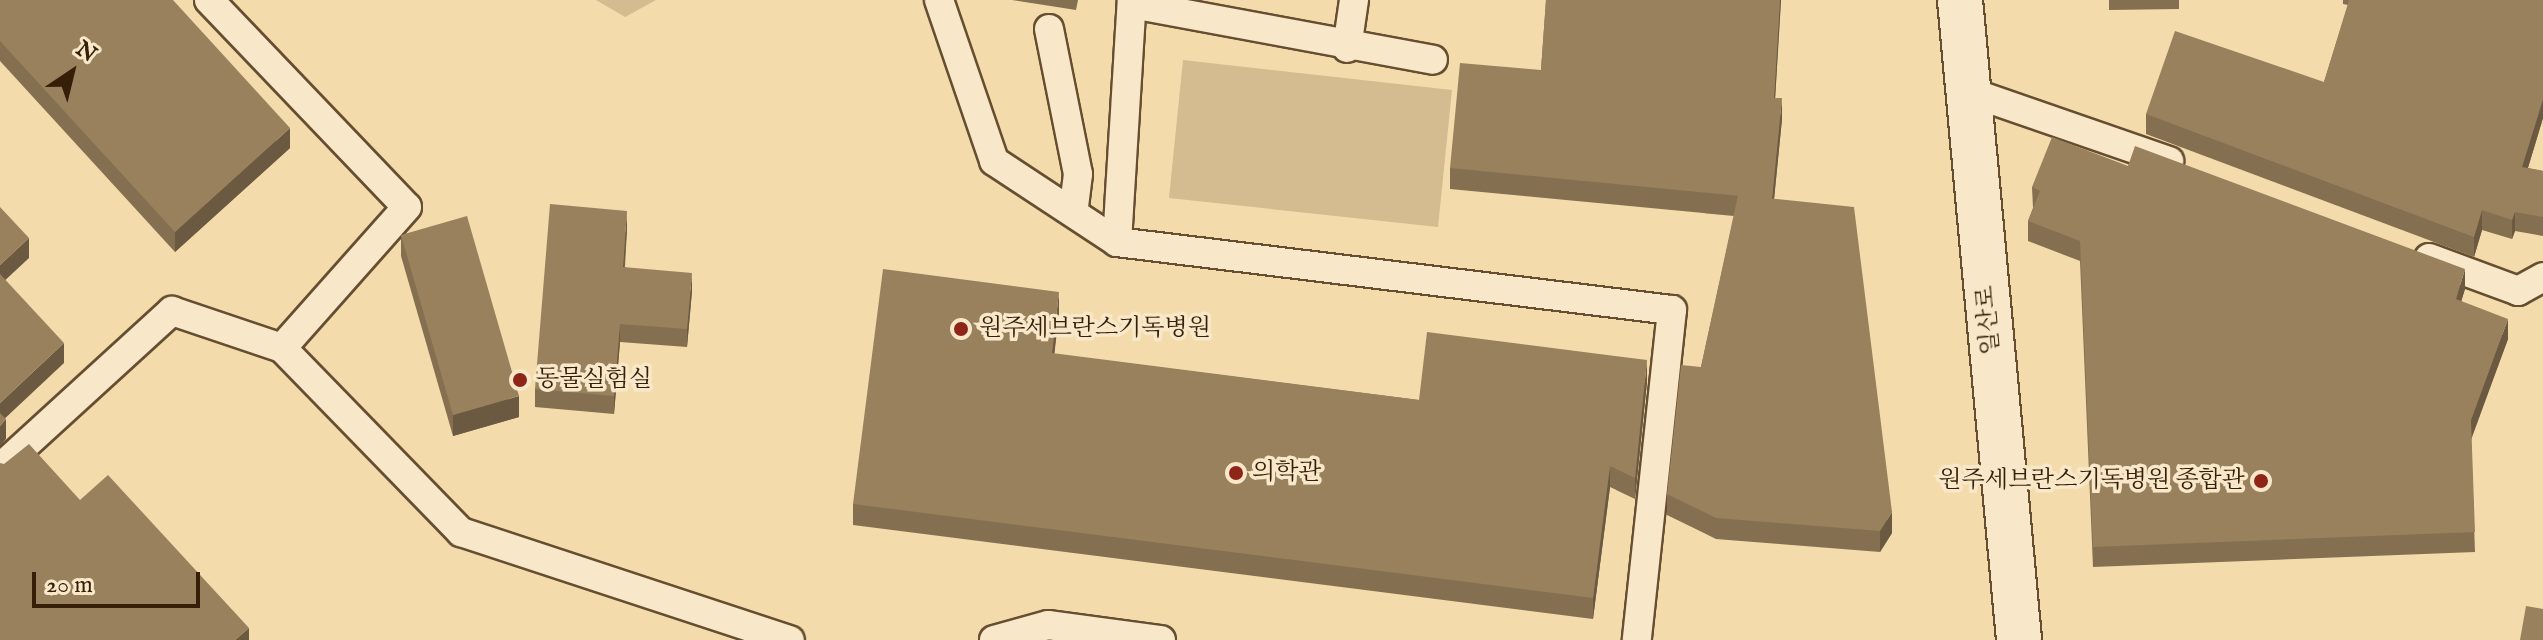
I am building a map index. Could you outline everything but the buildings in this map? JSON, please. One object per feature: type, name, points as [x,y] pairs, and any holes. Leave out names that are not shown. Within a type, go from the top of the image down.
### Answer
[{"type":"street","name":"일산로","points":[[1960,0],[2019,640]]},
{"type":"lane","points":[[209,0],[407,207],[282,348]]},
{"type":"lane","points":[[939,0],[994,161],[1117,242],[1672,310],[1637,640]]},
{"type":"lane","points":[[1347,48],[1354,0]]},
{"type":"lane","points":[[1117,242],[1132,2],[1347,48],[1433,60]]},
{"type":"lane","points":[[1049,29],[1078,174],[1073,213]]},
{"type":"lane","points":[[1967,91],[2194,170]]},
{"type":"lane","points":[[2400,247],[2518,291],[2543,277]]},
{"type":"lane","points":[[0,468],[172,311],[282,348],[461,532],[790,640]]},
{"type":"lane","points":[[994,640],[1048,625],[1161,640]]},
{"type":"shaded area","points":[[596,0],[656,0],[625,17]]},
{"type":"shaded area","points":[[1183,60],[1452,90],[1438,227],[1169,198]]},
{"type":"place","name":"원주세브란스기독병원","points":[[961,329]]},
{"type":"place","name":"동물실험실","points":[[520,380]]},
{"type":"place","name":"의학관","points":[[1236,473]]},
{"type":"place","name":"원주세브란스기독병원 종합관","points":[[2261,481]]}]
